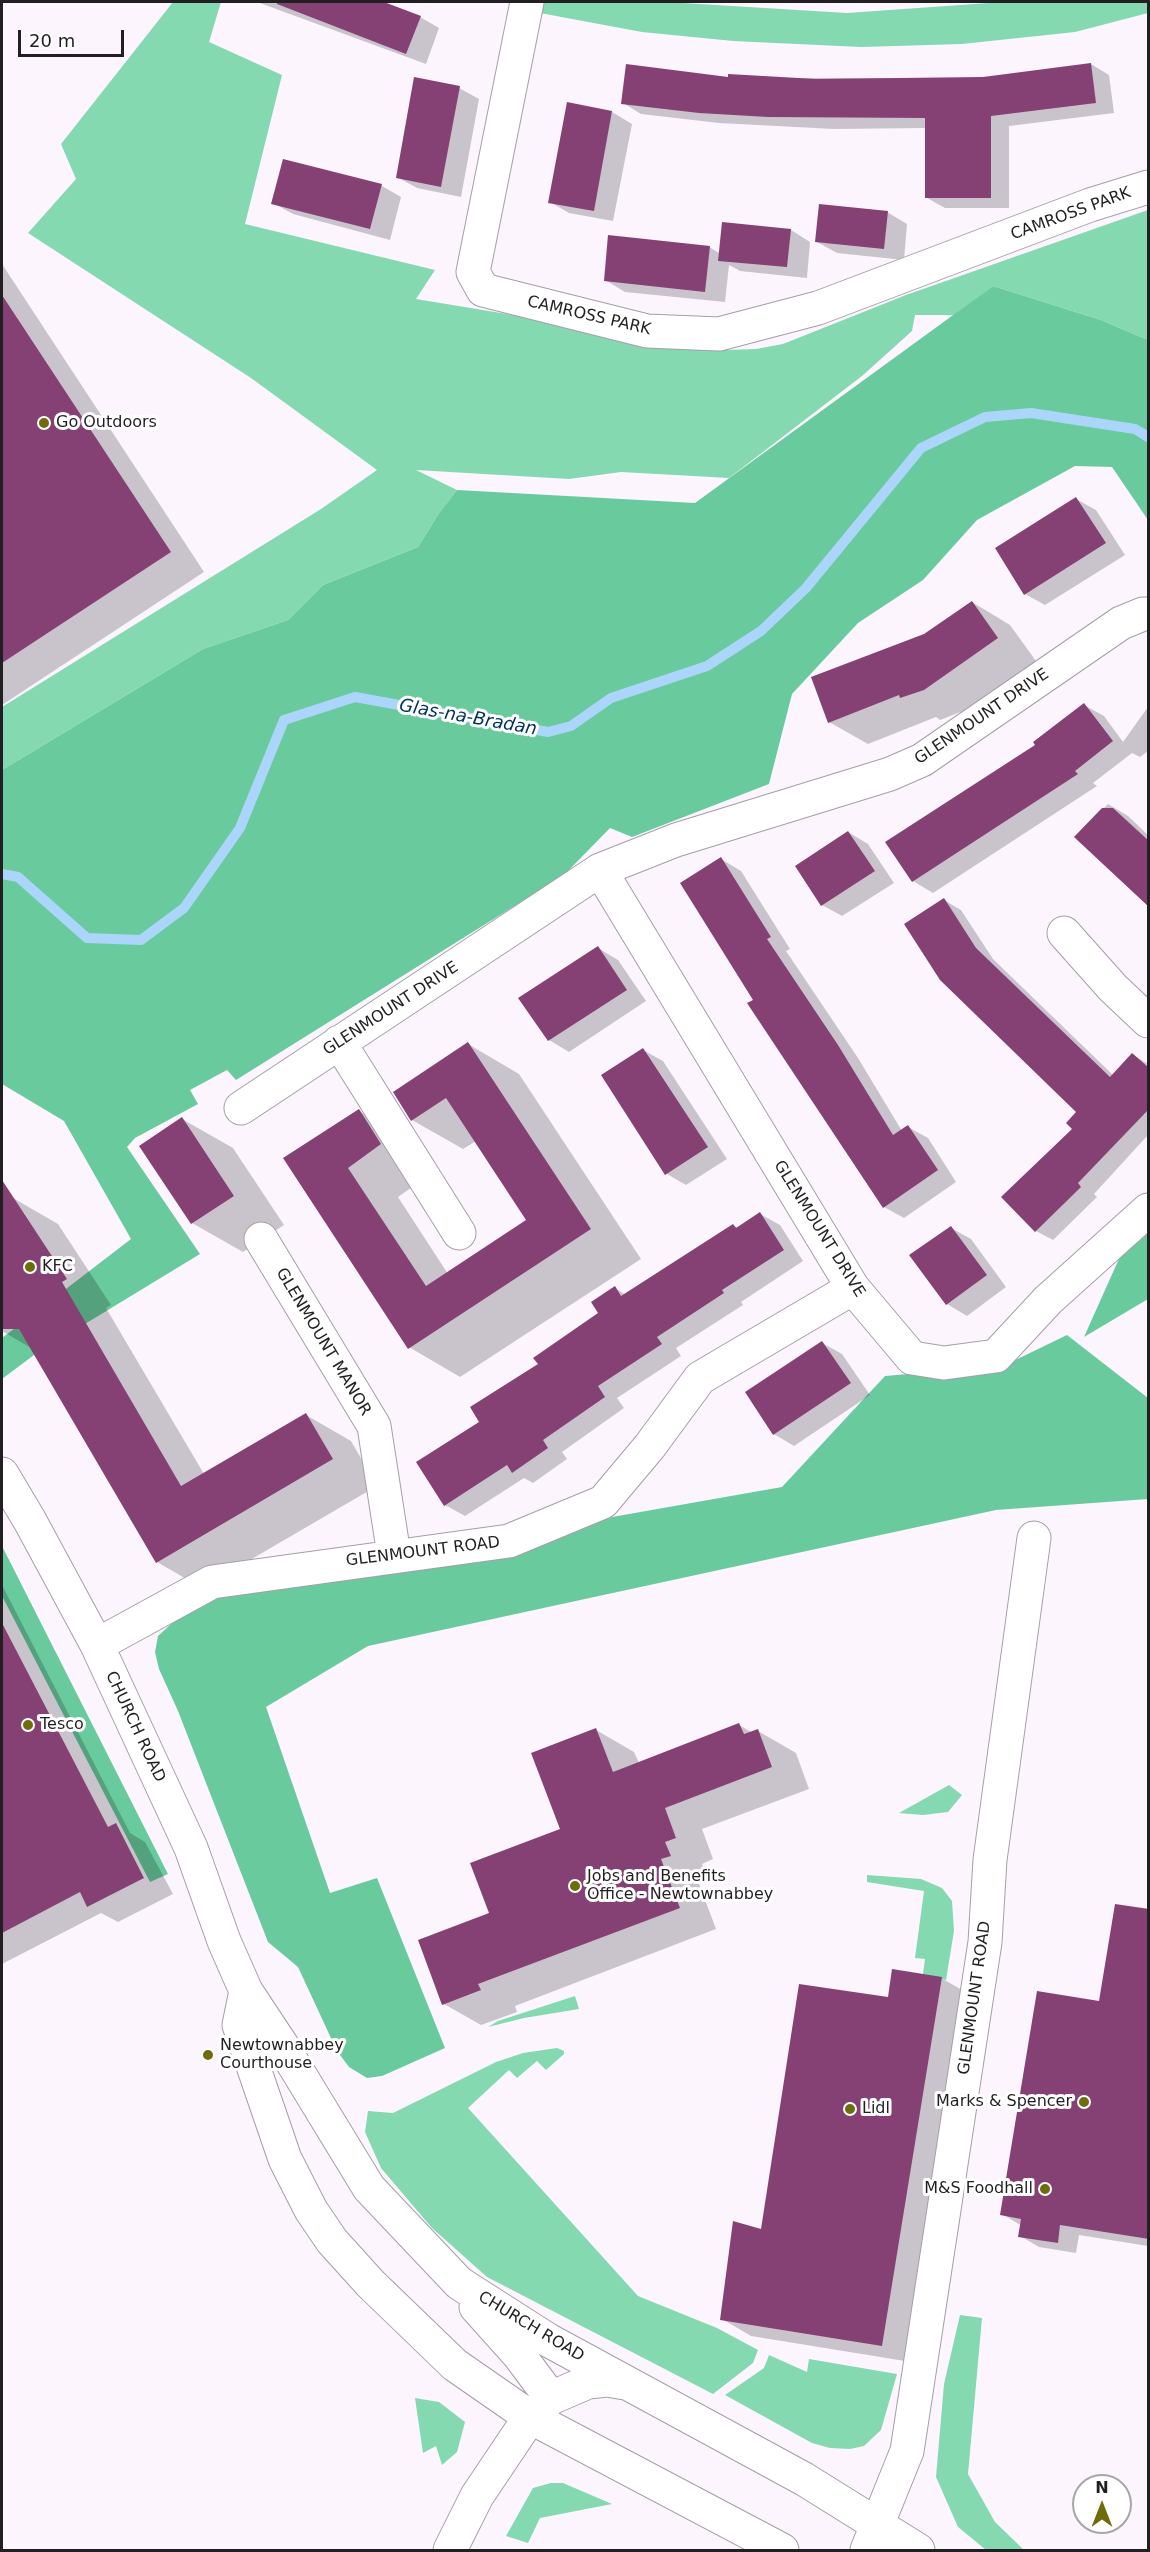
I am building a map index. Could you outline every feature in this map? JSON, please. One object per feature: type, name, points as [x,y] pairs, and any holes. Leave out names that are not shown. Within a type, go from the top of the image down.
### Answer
[{"type":"street","name":"CAMROSS PARK","points":[[527,2],[472,272],[483,290],[647,331],[719,334],[819,308],[1090,205],[1149,187]]},
{"type":"street","name":"GLENMOUNT DRIVE","points":[[241,1108],[600,870],[676,840],[890,774],[922,760],[1121,623],[1143,614],[1149,614]]},
{"type":"street","name":"GLENMOUNT DRIVE","points":[[600,870],[853,1288],[912,1358],[944,1363],[996,1356],[1048,1300],[1149,1210]]},
{"type":"street","points":[[1064,933],[1113,988],[1149,1021]]},
{"type":"street","points":[[339,1042],[459,1233]]},
{"type":"street","name":"GLENMOUNT MANOR","points":[[261,1239],[374,1426],[394,1555]]},
{"type":"street","name":"GLENMOUNT ROAD","points":[[97,1645],[212,1582],[394,1555],[509,1541],[603,1502],[650,1446],[700,1378],[853,1288]]},
{"type":"street","name":"CHURCH ROAD","points":[[2,1474],[97,1645],[191,1848],[224,1941],[246,1991],[369,2188],[459,2283],[548,2340],[804,2479],[873,2537],[918,2550]]},
{"type":"street","name":"GLENMOUNT ROAD","points":[[873,2537],[907,2451],[985,1942],[990,1860],[1034,1538]]},
{"type":"street","points":[[246,1991],[239,2025],[285,2159],[311,2210],[332,2241],[428,2342],[455,2365],[540,2407],[782,2550]]},
{"type":"street","points":[[459,2283],[483,2316],[519,2355],[540,2407]]},
{"type":"street","points":[[450,2550],[477,2496],[540,2407],[588,2382],[607,2380],[630,2384]]},
{"type":"green space","points":[[173,2],[221,2],[209,42],[282,75],[245,224],[435,270],[416,299],[507,314],[632,340],[724,350],[756,349],[783,344],[906,295],[1148,210],[1148,340],[1101,320],[993,286],[954,315],[915,315],[912,331],[862,376],[729,478],[621,472],[569,479],[416,470],[457,490],[439,513],[418,547],[323,585],[288,620],[203,649],[2,770],[2,707],[321,509],[377,470],[251,378],[28,233],[76,179],[61,144]]},
{"type":"green space","points":[[544,2],[666,2],[847,13],[1003,2],[1148,2],[1148,13],[1075,32],[962,44],[861,47],[733,41],[642,32],[540,13]]},
{"type":"green space","points":[[993,286],[1101,320],[1148,340],[1148,520],[1112,467],[1075,466],[977,520],[923,580],[858,623],[792,694],[769,784],[632,837],[610,828],[564,875],[236,1080],[227,1070],[190,1090],[198,1104],[135,1138],[127,1147],[200,1254],[34,1355],[2,1379],[2,1338],[131,1239],[64,1121],[2,1084],[2,770],[203,649],[288,620],[323,585],[418,547],[439,513],[457,490],[695,503]]},
{"type":"green space","points":[[1148,1210],[1148,1299],[1084,1337],[1135,1223]]},
{"type":"green space","points":[[1067,1335],[1148,1398],[1148,1499],[996,1510],[368,1646],[266,1707],[330,1893],[377,1878],[445,2048],[382,2076],[367,2078],[349,2067],[337,2051],[298,1967],[268,1942],[178,1711],[159,1669],[155,1652],[158,1636],[193,1604],[238,1583],[782,1487],[885,1376],[1003,1366]]},
{"type":"green space","points":[[2,1546],[168,1874],[150,1882],[2,1596]]},
{"type":"green space","points":[[949,1785],[962,1795],[948,1812],[923,1815],[899,1813]]},
{"type":"green space","points":[[867,1875],[921,1879],[942,1888],[952,1901],[954,1931],[946,1980],[923,1974],[925,1959],[915,1958],[924,1891],[867,1882]]},
{"type":"green space","points":[[575,1996],[579,2009],[524,2018],[488,2027],[498,2021]]},
{"type":"green space","points":[[557,2048],[564,2051],[564,2054],[546,2070],[537,2061],[517,2078],[509,2070],[468,2108],[638,2296],[717,2328],[758,2350],[753,2363],[713,2394],[487,2277],[432,2228],[381,2168],[365,2132],[368,2111],[393,2113],[496,2062],[523,2053]]},
{"type":"green space","points":[[960,2315],[982,2318],[968,2474],[995,2522],[1024,2550],[986,2550],[958,2527],[936,2477],[944,2384]]},
{"type":"green space","points":[[769,2355],[807,2372],[809,2359],[897,2374],[881,2430],[864,2446],[850,2449],[830,2448],[812,2443],[725,2395],[764,2368]]},
{"type":"green space","points":[[415,2398],[439,2402],[465,2422],[457,2452],[442,2465],[436,2446],[423,2453]]},
{"type":"green space","points":[[551,2483],[563,2483],[612,2504],[540,2518],[528,2543],[506,2536],[533,2488]]},
{"type":"building","points":[[277,2],[384,2],[421,16],[406,54],[277,4]]},
{"type":"building","points":[[1091,63],[1096,103],[991,116],[991,198],[925,198],[925,118],[768,117],[699,113],[621,104],[626,64],[728,77],[728,74],[816,79],[983,77]]},
{"type":"building","points":[[414,77],[460,86],[441,187],[396,178]]},
{"type":"building","points":[[567,102],[612,111],[594,211],[548,203]]},
{"type":"building","points":[[283,159],[382,184],[370,229],[271,204]]},
{"type":"building","points":[[819,204],[888,211],[884,249],[815,242]]},
{"type":"building","points":[[722,222],[791,229],[787,267],[718,261]]},
{"type":"building","points":[[608,235],[710,246],[705,292],[604,281]]},
{"type":"building","name":"Go Outdoors","points":[[2,295],[171,552],[2,663]]},
{"type":"building","points":[[1076,497],[1106,543],[1024,595],[995,548]]},
{"type":"building","points":[[972,601],[998,638],[924,690],[900,698],[899,695],[828,723],[811,677],[924,634]]},
{"type":"building","points":[[1084,703],[1113,741],[1075,771],[1078,774],[912,882],[885,842],[1035,745],[1033,742]]},
{"type":"building","points":[[1102,808],[1113,808],[1149,841],[1149,907],[1074,837]]},
{"type":"building","points":[[848,831],[875,871],[821,906],[795,866]]},
{"type":"building","points":[[721,857],[771,937],[767,939],[838,1045],[893,1135],[908,1125],[938,1170],[883,1208],[747,1003],[753,1000],[680,883]]},
{"type":"building","points":[[944,898],[976,948],[1110,1077],[1132,1053],[1149,1068],[1149,1109],[1078,1183],[1081,1187],[1035,1232],[1001,1197],[1072,1129],[1066,1123],[1076,1112],[940,980],[904,924]]},
{"type":"building","points":[[598,946],[627,990],[548,1041],[518,998]]},
{"type":"building","points":[[468,1042],[591,1229],[408,1349],[283,1158],[359,1109],[381,1144],[348,1168],[426,1286],[526,1220],[446,1098],[411,1121],[393,1092]]},
{"type":"building","points":[[643,1048],[708,1147],[665,1175],[601,1075]]},
{"type":"building","points":[[182,1117],[234,1196],[191,1224],[139,1146]]},
{"type":"building","points":[[2,1180],[67,1279],[62,1282],[181,1486],[306,1413],[333,1459],[156,1563],[19,1329],[2,1329]]},
{"type":"building","points":[[760,1212],[784,1250],[722,1290],[724,1293],[657,1337],[662,1344],[598,1386],[605,1397],[543,1440],[548,1448],[512,1473],[507,1465],[444,1506],[416,1462],[479,1422],[470,1407],[538,1364],[533,1358],[598,1313],[591,1302],[615,1286],[621,1296],[733,1224],[736,1228]]},
{"type":"building","points":[[951,1226],[987,1275],[946,1305],[909,1255]]},
{"type":"building","points":[[822,1341],[851,1383],[773,1435],[745,1392]]},
{"type":"building","name":"Tesco","points":[[2,1623],[108,1827],[116,1823],[144,1878],[87,1907],[80,1892],[2,1933]]},
{"type":"building","name":"Jobs and Benefits Office - Newtownabbey","points":[[739,1723],[744,1734],[758,1729],[772,1767],[665,1808],[676,1838],[665,1842],[671,1856],[661,1859],[680,1908],[478,1984],[481,1990],[442,2005],[418,1940],[489,1913],[470,1863],[560,1829],[531,1753],[596,1728],[613,1772]]},
{"type":"building","name":"Marks & Spencer","points":[[1115,1904],[1149,1909],[1149,2239],[1060,2225],[1058,2243],[1018,2237],[1021,2219],[1000,2215],[1037,1991],[1099,2001]]},
{"type":"building","name":"Lidl","points":[[892,1969],[942,1977],[882,2346],[720,2320],[733,2221],[761,2229],[799,1984],[888,1997]]},
{"type":"waterway","name":"Glas-na-Bradan","points":[[2,874],[18,877],[87,938],[141,940],[184,908],[240,828],[284,720],[355,697],[548,732],[571,726],[611,698],[707,666],[761,631],[806,588],[921,448],[985,417],[1031,413],[1135,429],[1148,437]]},
{"type":"place","name":"Go Outdoors","points":[[44,423]]},
{"type":"place","name":"KFC","points":[[30,1267]]},
{"type":"place","name":"Tesco","points":[[28,1725]]},
{"type":"place","name":"Jobs and Benefits Office - Newtownabbey","points":[[575,1886]]},
{"type":"place","name":"Newtownabbey Courthouse","points":[[208,2055]]},
{"type":"place","name":"Marks & Spencer","points":[[1084,2102]]},
{"type":"place","name":"Lidl","points":[[850,2109]]},
{"type":"place","name":"M&S Foodhall","points":[[1045,2189]]}]
